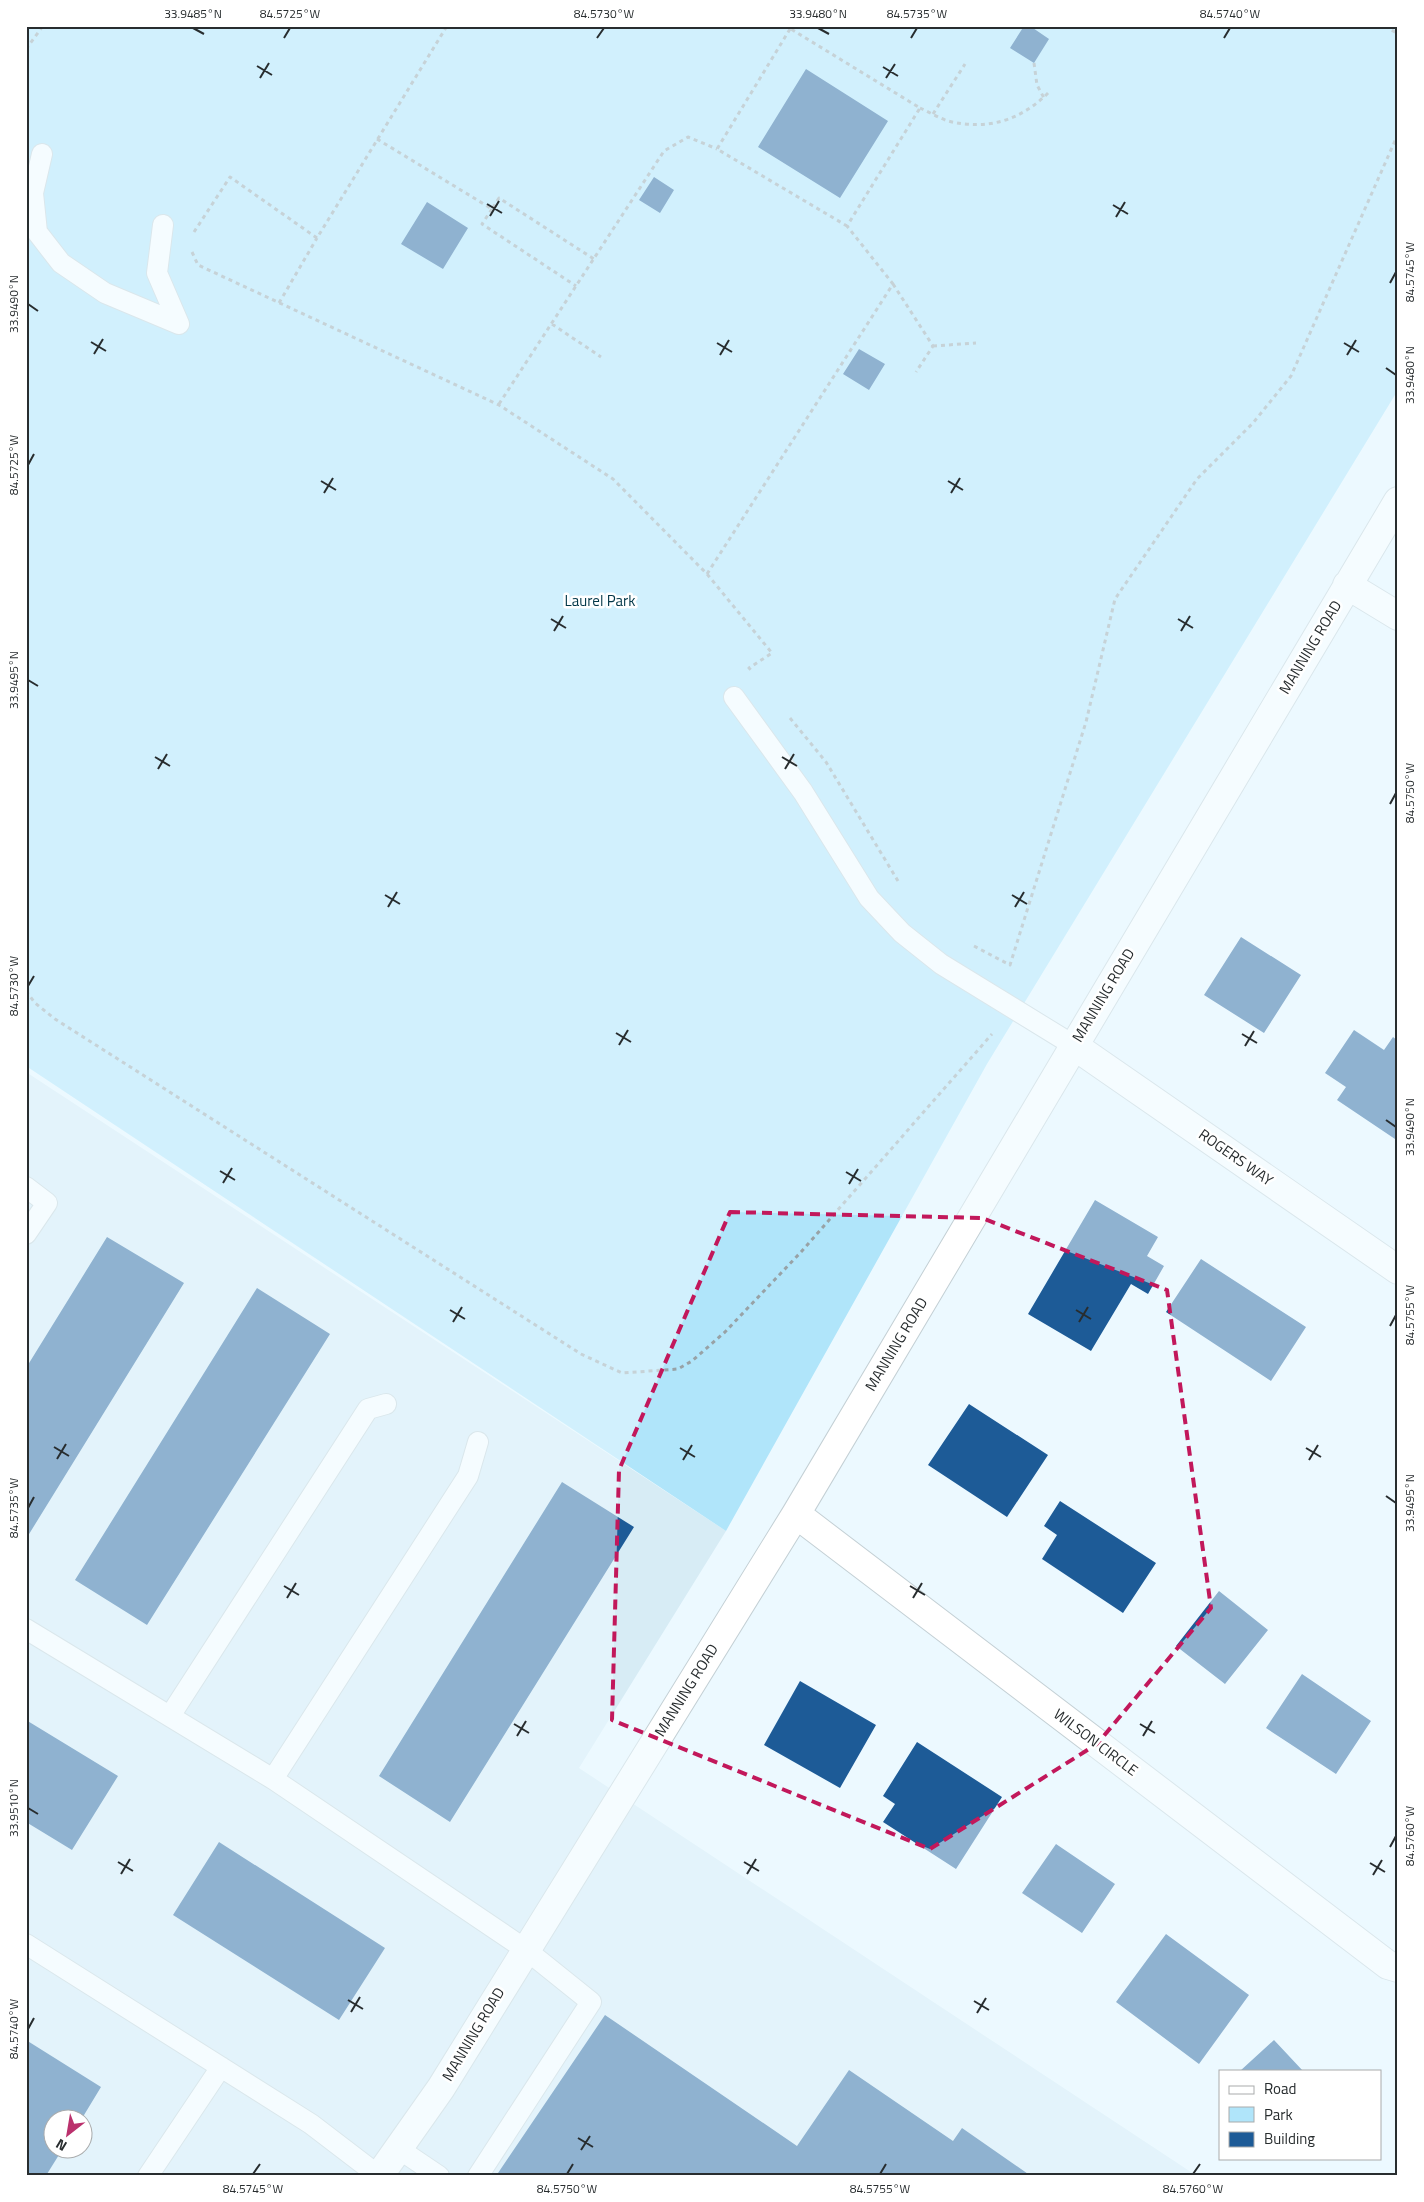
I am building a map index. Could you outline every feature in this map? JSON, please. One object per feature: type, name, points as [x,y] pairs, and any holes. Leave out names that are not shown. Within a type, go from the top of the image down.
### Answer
[{"type":"street","name":"MANNING ROAD","points":[[379,2176],[441,2088],[525,1949],[796,1514],[1073,1044],[1398,501]]},
{"type":"street","points":[[1347,586],[1398,616]]},
{"type":"street","name":"ROGERS WAY","points":[[1073,1044],[1398,1270]]},
{"type":"street","name":"WILSON CIRCLE","points":[[796,1514],[1388,1965],[1398,1968]]},
{"type":"lane","points":[[42,154],[32,193],[37,232],[61,263],[105,293],[179,324],[157,273],[163,225]]},
{"type":"lane","points":[[734,697],[803,792],[870,898],[902,933],[941,964],[1073,1044]]},
{"type":"lane","points":[[26,1187],[47,1203],[26,1234]]},
{"type":"lane","points":[[170,1716],[368,1409],[388,1404],[386,1404]]},
{"type":"lane","points":[[273,1779],[468,1476],[478,1442]]},
{"type":"lane","points":[[26,1629],[273,1779],[525,1949],[591,2002],[478,2176]]},
{"type":"lane","points":[[26,1944],[311,2124],[379,2176]]},
{"type":"lane","points":[[148,2176],[222,2067]]},
{"type":"lane","points":[[399,2149],[438,2176]]},
{"type":"path","points":[[26,49],[43,26]]},
{"type":"path","points":[[279,303],[447,26]]},
{"type":"path","points":[[1385,26],[1398,34]]},
{"type":"path","points":[[717,149],[788,27],[920,108],[947,120],[981,126],[1013,118],[1036,106],[1050,91]]},
{"type":"path","points":[[1034,63],[1037,85],[1044,98]]},
{"type":"path","points":[[933,114],[965,64]]},
{"type":"path","points":[[847,226],[920,108]]},
{"type":"path","points":[[967,942],[1010,965],[1086,722],[1115,599],[1198,479],[1253,423],[1291,376],[1398,134]]},
{"type":"path","points":[[499,404],[664,151],[688,137],[717,149],[847,226],[893,284],[933,346]]},
{"type":"path","points":[[377,139],[492,209]]},
{"type":"path","points":[[192,241],[194,232],[230,177],[317,238]]},
{"type":"path","points":[[576,286],[482,224],[499,198],[594,259]]},
{"type":"path","points":[[190,249],[198,265],[499,404],[612,479],[706,574],[772,653],[749,668],[755,675]]},
{"type":"path","points":[[706,574],[893,284]]},
{"type":"path","points":[[552,324],[601,357]]},
{"type":"path","points":[[933,346],[976,343]]},
{"type":"path","points":[[916,372],[933,346]]},
{"type":"path","points":[[785,711],[826,762],[897,880],[904,887]]},
{"type":"path","points":[[26,991],[35,1003],[55,1019],[253,1147],[581,1354],[622,1373],[678,1369],[692,1361],[725,1332],[801,1252],[992,1034]]},
{"type":"highlighted area","points":[[730,1212],[982,1218],[1167,1290],[1211,1608],[1097,1744],[930,1849],[612,1720],[619,1470]]},
{"type":"shaded area","points":[[26,1072],[726,1531],[579,1768],[1197,2176],[26,2176]]},
{"type":"green space","name":"Laurel Park","points":[[26,26],[1398,26],[1398,390],[987,1064],[726,1531],[26,1066]]},
{"type":"building","points":[[1024,26],[1030,26],[1049,39],[1034,63],[1010,48]]},
{"type":"building","points":[[806,69],[888,121],[840,198],[758,147]]},
{"type":"building","points":[[654,177],[674,190],[660,213],[639,200]]},
{"type":"building","points":[[427,202],[468,228],[443,269],[401,244]]},
{"type":"building","points":[[859,349],[885,364],[869,390],[843,374]]},
{"type":"building","points":[[1241,937],[1301,975],[1264,1033],[1204,995]]},
{"type":"building","points":[[1354,1030],[1384,1050],[1393,1037],[1398,1041],[1398,1141],[1337,1100],[1346,1087],[1325,1073]]},
{"type":"building","points":[[1095,1200],[1158,1237],[1147,1256],[1164,1266],[1148,1294],[1131,1284],[1091,1351],[1028,1314]]},
{"type":"building","points":[[107,1237],[184,1283],[26,1539],[26,1368]]},
{"type":"building","points":[[1201,1259],[1306,1327],[1271,1381],[1166,1312]]},
{"type":"building","points":[[257,1288],[330,1334],[147,1625],[75,1580]]},
{"type":"building","points":[[969,1404],[1048,1455],[1007,1517],[928,1465]]},
{"type":"building","points":[[562,1482],[634,1527],[450,1822],[379,1776]]},
{"type":"building","points":[[1060,1501],[1156,1563],[1123,1613],[1042,1559],[1057,1535],[1044,1526]]},
{"type":"building","points":[[1219,1591],[1268,1630],[1225,1684],[1176,1646]]},
{"type":"building","points":[[1302,1674],[1371,1721],[1336,1774],[1266,1728]]},
{"type":"building","points":[[800,1681],[876,1725],[840,1788],[764,1745]]},
{"type":"building","points":[[26,1720],[118,1776],[72,1850],[26,1822]]},
{"type":"building","points":[[917,1742],[1002,1797],[956,1869],[883,1822],[895,1804],[883,1796]]},
{"type":"building","points":[[219,1842],[385,1948],[339,2020],[173,1915]]},
{"type":"building","points":[[1056,1844],[1115,1884],[1082,1933],[1022,1893]]},
{"type":"building","points":[[1166,1934],[1249,1995],[1199,2064],[1116,2002]]},
{"type":"building","points":[[605,2015],[797,2146],[849,2070],[953,2141],[962,2128],[1031,2176],[496,2176]]},
{"type":"building","points":[[26,2040],[101,2087],[87,2110],[42,2110],[42,2160],[56,2160],[47,2174],[51,2176],[26,2176]]},
{"type":"building","points":[[1274,2040],[1302,2070],[1241,2070]]}]
